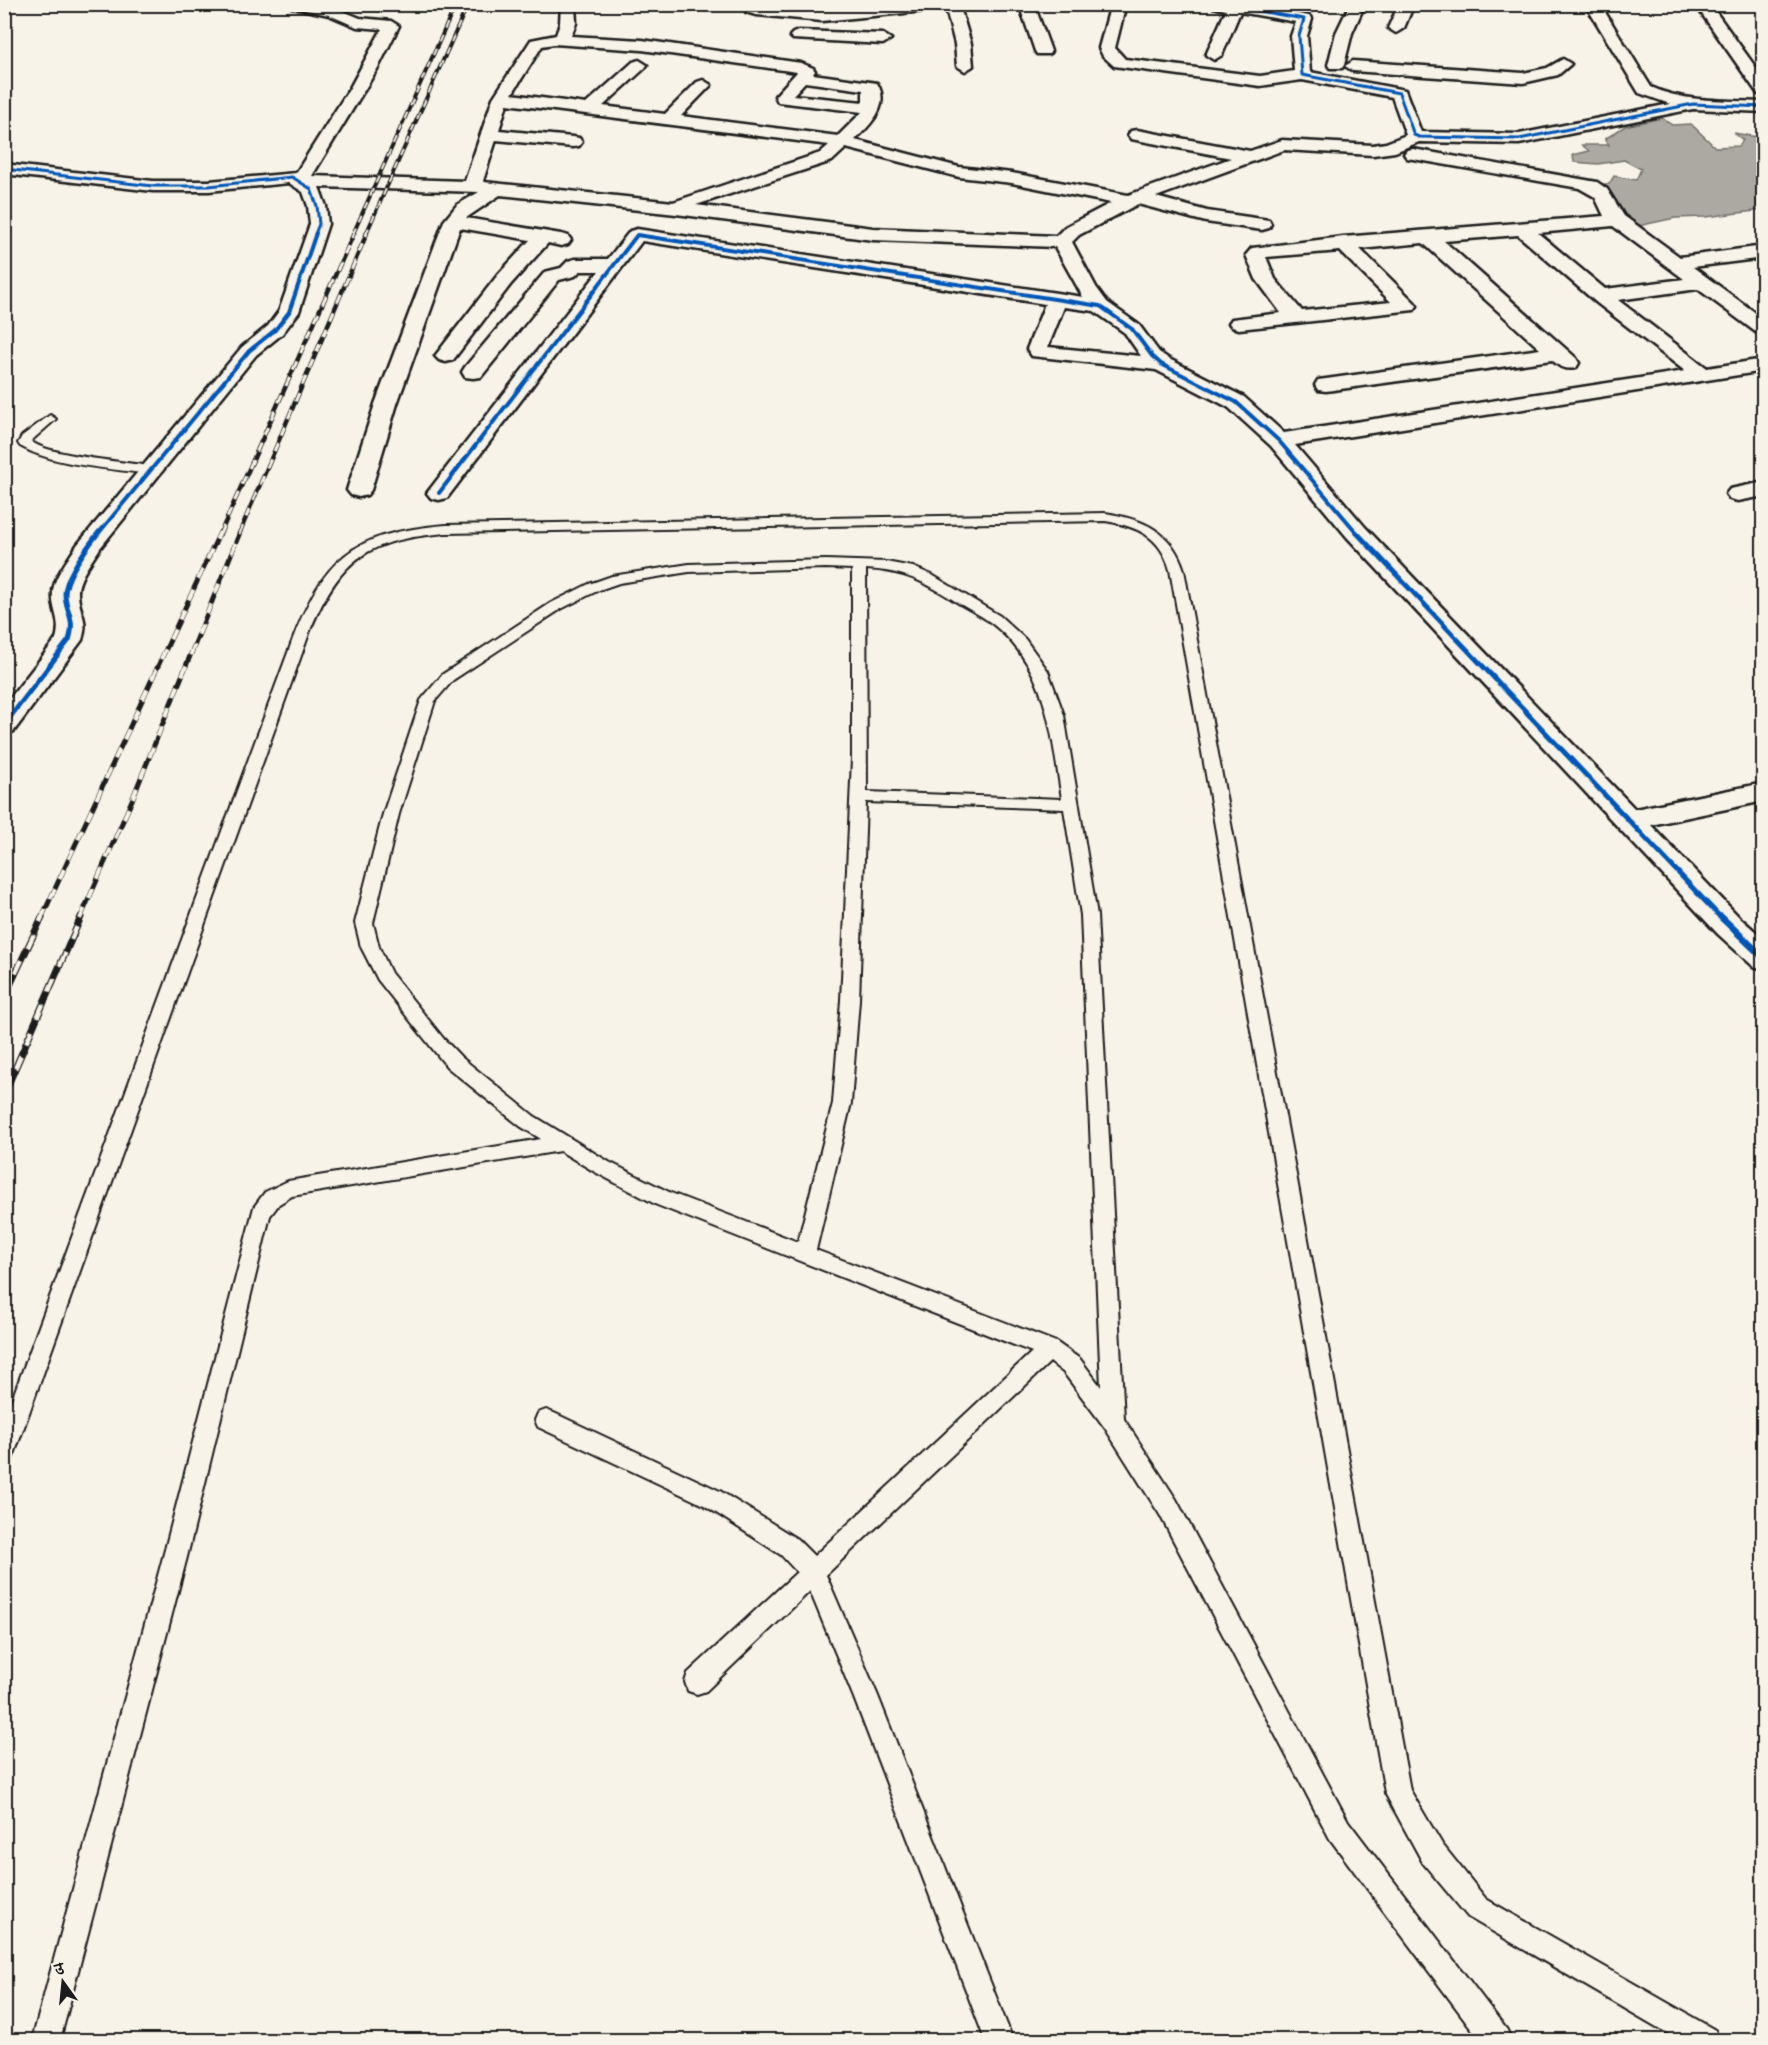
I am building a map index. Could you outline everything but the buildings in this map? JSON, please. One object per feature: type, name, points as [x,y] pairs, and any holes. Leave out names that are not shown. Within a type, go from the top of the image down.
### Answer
[{"type":"street","points":[[297,4],[333,10],[357,22],[390,26]]},
{"type":"street","points":[[562,39],[568,23],[568,4]]},
{"type":"street","points":[[752,4],[751,9],[756,11],[816,16],[953,5],[963,44],[965,66]]},
{"type":"street","points":[[1026,4],[1043,51]]},
{"type":"street","points":[[1119,4],[1107,48],[1108,53],[1120,63],[1260,81],[1301,69],[1336,65],[1523,78],[1552,72],[1563,64]]},
{"type":"street","points":[[1218,4],[1308,15],[1299,36],[1301,69]]},
{"type":"street","points":[[1336,65],[1347,20],[1358,4]]},
{"type":"street","points":[[1396,28],[1407,4]]},
{"type":"street","points":[[1592,4],[1646,90],[1658,96],[1693,104],[1764,107]]},
{"type":"street","points":[[1702,4],[1764,91]]},
{"type":"street","points":[[1214,55],[1235,7]]},
{"type":"street","points":[[881,56],[885,11]]},
{"type":"street","points":[[300,181],[325,136],[365,75],[390,26],[401,12]]},
{"type":"street","points":[[765,64],[816,16]]},
{"type":"street","points":[[488,188],[472,183],[472,179],[501,98],[536,43],[562,39],[642,45],[804,69],[807,71],[783,98],[872,108]]},
{"type":"street","points":[[789,43],[883,39]]},
{"type":"street","points":[[589,110],[639,65]]},
{"type":"street","points":[[1301,69],[1399,93],[1414,135],[1417,137]]},
{"type":"street","points":[[439,493],[637,235],[687,202],[820,160],[844,142],[868,118],[872,108],[871,86],[868,84],[801,77]]},
{"type":"street","points":[[668,120],[703,85]]},
{"type":"street","points":[[501,98],[844,142],[959,172],[1012,178],[1206,216],[1262,224]]},
{"type":"street","points":[[1384,149],[1417,137],[1519,139],[1693,104]]},
{"type":"street","points":[[488,134],[573,142]]},
{"type":"street","points":[[1137,135],[1249,156]]},
{"type":"street","points":[[1062,242],[1065,236],[1072,231],[1133,200],[1249,156],[1289,144],[1358,151],[1384,149],[1591,185],[1604,194],[1615,217],[1764,329]]},
{"type":"street","points":[[4,169],[153,186],[209,186],[285,177],[300,181],[488,188],[676,208],[873,234],[1062,242]]},
{"type":"street","points":[[4,725],[69,640],[73,627],[65,593],[69,579],[89,545],[249,351],[275,330],[289,312],[319,224],[317,206],[311,189],[300,181]]},
{"type":"street","points":[[359,489],[394,381],[453,221],[488,188]]},
{"type":"street","points":[[1472,215],[1615,217]]},
{"type":"street","points":[[1297,317],[1266,279],[1256,262],[1256,253],[1263,250],[1343,243],[1524,230],[1615,217]]},
{"type":"street","points":[[453,221],[564,240]]},
{"type":"street","points":[[1524,230],[1601,296],[1702,374]]},
{"type":"street","points":[[637,235],[1100,306]]},
{"type":"street","points":[[446,356],[504,280],[544,237]]},
{"type":"street","points":[[1429,238],[1597,390]]},
{"type":"street","points":[[1062,242],[1087,289],[1100,306],[1132,329],[1152,356],[1161,364],[1236,402],[1279,441],[1356,532],[1729,926],[1764,958]]},
{"type":"street","points":[[1239,323],[1407,306],[1343,243]]},
{"type":"street","points":[[1675,264],[1764,252]]},
{"type":"street","points":[[473,372],[552,276],[568,272],[575,265],[613,265]]},
{"type":"street","points":[[1601,296],[1700,283]]},
{"type":"street","points":[[1057,300],[1037,349],[1039,352],[1161,364]]},
{"type":"street","points":[[1326,385],[1557,353]]},
{"type":"street","points":[[1279,441],[1764,365]]},
{"type":"street","points":[[1738,494],[1764,489]]},
{"type":"street","points":[[1628,820],[1764,792]]},
{"type":"lane","points":[[50,419],[26,439],[24,443],[28,447],[49,453],[149,470]]},
{"type":"lane","points":[[4,1452],[155,1033],[279,702],[298,640],[333,576],[346,560],[382,539],[403,533],[446,529],[784,521],[1105,517],[1121,519],[1160,540],[1172,552],[1177,570],[1398,1792],[1420,1836],[1447,1876],[1477,1908],[1705,2040]]},
{"type":"lane","points":[[805,1254],[842,1103],[850,1000],[859,796],[858,565]]},
{"type":"lane","points":[[1113,1421],[1089,915],[1056,715],[1041,671],[1020,642],[995,619],[927,578],[897,568],[858,565],[689,568],[617,579],[556,606],[448,677],[428,700],[391,814],[364,923],[370,947],[384,976],[454,1062],[527,1121],[602,1167],[664,1199],[1049,1349],[1072,1366],[1113,1421],[1168,1507],[1339,1830],[1497,2040]]},
{"type":"lane","points":[[859,796],[1071,804]]},
{"type":"lane","points":[[46,2040],[175,1557],[261,1213],[272,1198],[288,1189],[563,1143]]},
{"type":"lane","points":[[697,1682],[1049,1349]]},
{"type":"lane","points":[[546,1420],[712,1498],[789,1546],[813,1572],[866,1696],[999,2040]]},
{"type":"shaded area","points":[[1662,118],[1672,125],[1691,124],[1715,147],[1739,146],[1743,140],[1734,133],[1763,138],[1764,187],[1761,188],[1763,190],[1763,210],[1675,218],[1638,226],[1620,225],[1596,192],[1570,184],[1609,184],[1614,176],[1636,180],[1641,169],[1624,160],[1598,164],[1574,162],[1573,155],[1589,151],[1582,145],[1609,145],[1605,139],[1625,126]]},
{"type":"railway","points":[[353,234],[456,4]]},
{"type":"railway","points":[[366,234],[468,4]]},
{"type":"railway","points":[[220,534],[354,233]]},
{"type":"railway","points":[[239,534],[367,233]]},
{"type":"railway","points":[[41,919],[220,532]]},
{"type":"railway","points":[[80,919],[132,800],[240,532]]},
{"type":"railway","points":[[4,998],[42,917]]},
{"type":"railway","points":[[4,1094],[81,917]]},
{"type":"cycle path","points":[[1218,4],[1304,19],[1299,36],[1302,75],[1399,93],[1414,135],[1419,137],[1519,139],[1693,104],[1764,107]]},
{"type":"cycle path","points":[[4,169],[153,186],[209,186],[292,177],[311,189],[317,206],[319,224],[289,312],[275,330],[249,351],[89,545],[69,579],[65,593],[73,627],[69,640],[4,725]]},
{"type":"cycle path","points":[[439,493],[637,235],[1100,306],[1132,329],[1152,356],[1161,364],[1236,402],[1279,441],[1356,532],[1729,926],[1764,958]]}]
